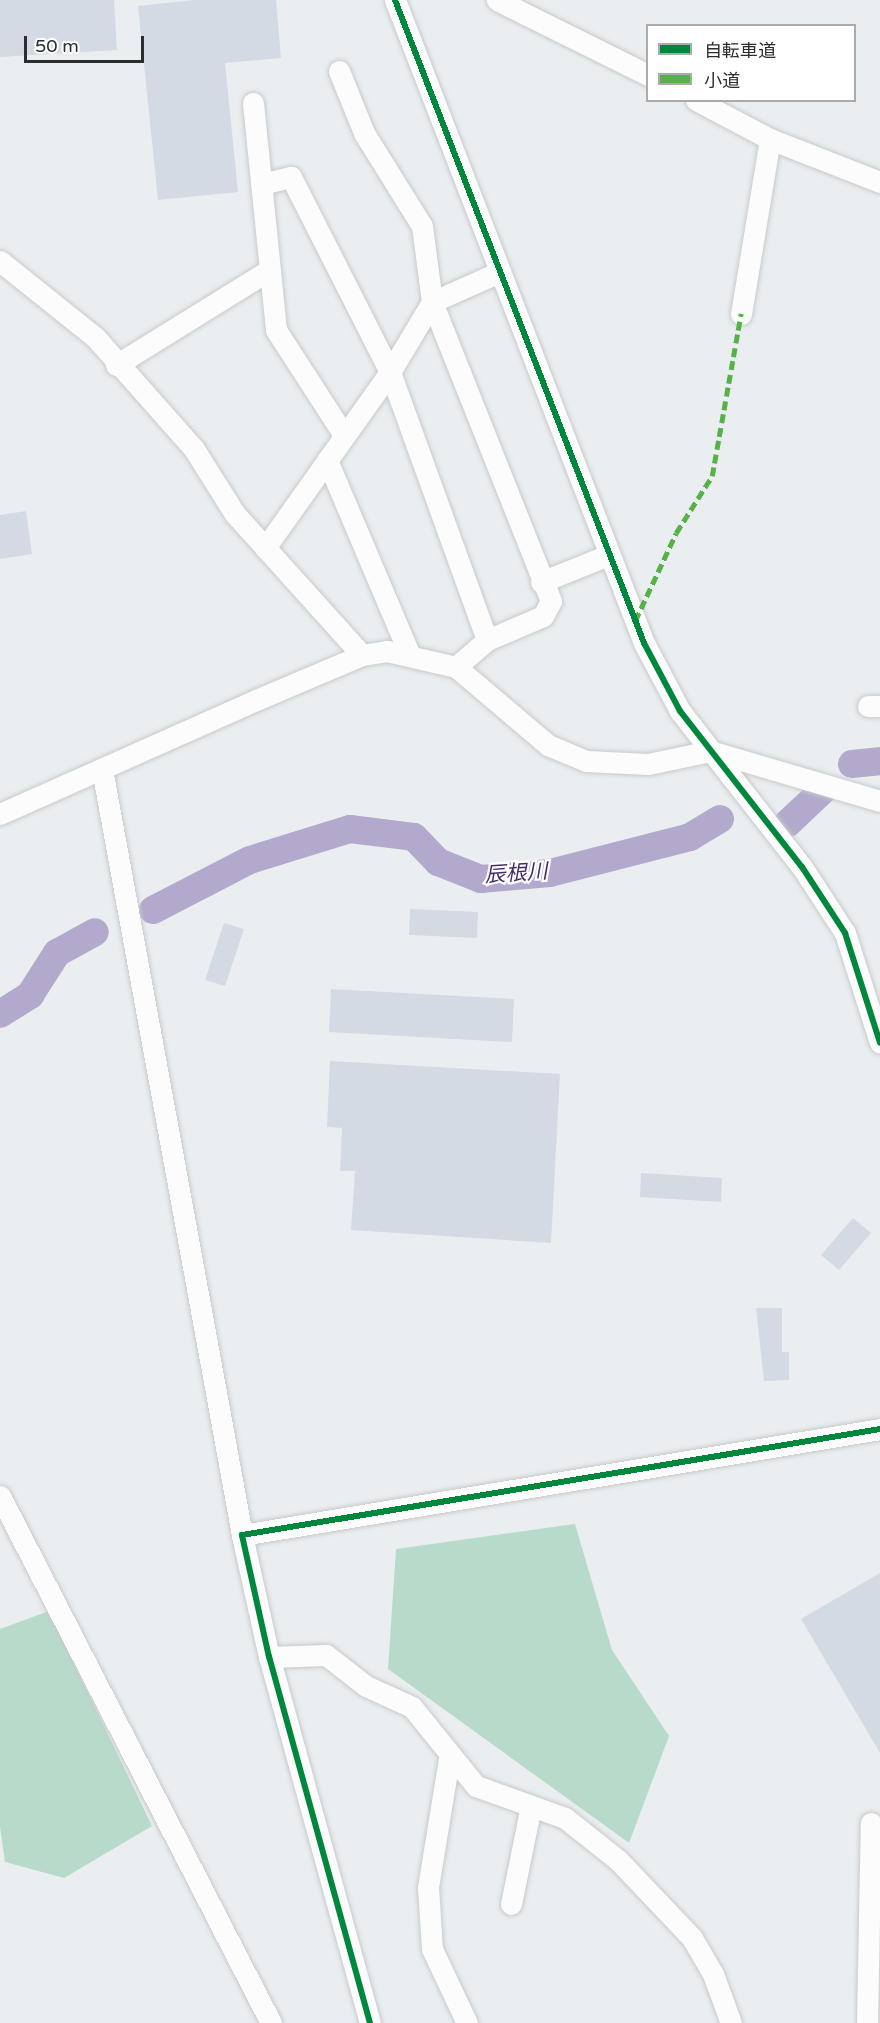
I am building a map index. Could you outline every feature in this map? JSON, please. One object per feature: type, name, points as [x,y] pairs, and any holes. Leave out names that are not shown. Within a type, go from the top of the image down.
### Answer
[{"type":"street","points":[[395,0],[606,556],[675,702],[710,751],[802,867],[845,933],[880,1043]]},
{"type":"street","points":[[497,0],[646,74]]},
{"type":"street","points":[[339,71],[364,133],[422,226],[432,302],[541,582],[551,601],[543,616],[487,640],[456,667]]},
{"type":"street","points":[[700,102],[770,139],[880,182]]},
{"type":"street","points":[[253,103],[276,330],[344,435]]},
{"type":"street","points":[[741,314],[770,139]]},
{"type":"street","points":[[262,184],[291,177],[390,372],[487,640]]},
{"type":"street","points":[[0,261],[95,337],[116,365],[194,449],[265,548],[362,656]]},
{"type":"street","points":[[116,365],[269,270]]},
{"type":"street","points":[[265,548],[390,372],[432,302],[497,273]]},
{"type":"street","points":[[327,459],[409,652]]},
{"type":"street","points":[[541,582],[606,556]]},
{"type":"street","points":[[0,814],[362,656],[409,652],[456,667],[548,745],[586,761],[648,764],[710,751],[880,801]]},
{"type":"street","points":[[102,769],[242,1535],[269,1657],[370,2023]]},
{"type":"street","points":[[242,1535],[880,1429]]},
{"type":"street","points":[[0,1496],[271,2023]]},
{"type":"street","points":[[269,1657],[326,1655],[366,1686],[412,1707],[449,1759],[476,1786],[565,1818],[664,1905],[713,1974],[731,2023]]},
{"type":"street","points":[[449,1759],[428,1887],[432,1949],[467,2023]]},
{"type":"street","points":[[511,1904],[531,1806]]},
{"type":"street","points":[[867,2023],[871,1823]]},
{"type":"green space","points":[[575,1524],[612,1650],[669,1736],[629,1843],[388,1669],[396,1549]]},
{"type":"green space","points":[[49,1611],[152,1826],[64,1878],[5,1862],[0,1827],[0,1629]]},
{"type":"building","points":[[0,0],[114,0],[117,50],[0,57]]},
{"type":"building","points":[[194,0],[276,0],[281,58],[225,63],[238,192],[158,200],[138,6]]},
{"type":"building","points":[[26,511],[32,554],[0,559],[0,515]]},
{"type":"building","points":[[410,909],[478,912],[477,938],[409,935]]},
{"type":"building","points":[[224,923],[244,929],[225,986],[205,980]]},
{"type":"building","points":[[331,989],[514,999],[512,1042],[329,1032]]},
{"type":"building","points":[[330,1061],[560,1074],[551,1243],[351,1230],[355,1171],[340,1171],[342,1128],[327,1127]]},
{"type":"building","points":[[641,1173],[722,1178],[721,1202],[640,1197]]},
{"type":"building","points":[[853,1218],[871,1233],[839,1270],[821,1255]]},
{"type":"building","points":[[756,1308],[782,1308],[782,1352],[789,1352],[789,1380],[764,1381]]},
{"type":"building","points":[[880,1573],[880,1753],[801,1619]]},
{"type":"waterway","name":"辰根川","points":[[852,764],[880,761]]},
{"type":"waterway","name":"辰根川","points":[[788,823],[823,790]]},
{"type":"waterway","name":"辰根川","points":[[153,910],[250,860],[350,829],[414,837],[438,862],[481,879],[550,873],[690,837],[720,819]]},
{"type":"waterway","name":"辰根川","points":[[0,1014],[30,995],[57,953],[95,932]]},
{"type":"marked path","points":[[635,621],[676,533],[712,476],[741,314]]},
{"type":"cycle path","points":[[395,0],[644,643],[680,711],[802,867],[845,933],[880,1043]]},
{"type":"cycle path","points":[[370,2023],[269,1657],[242,1535],[880,1429]]}]
